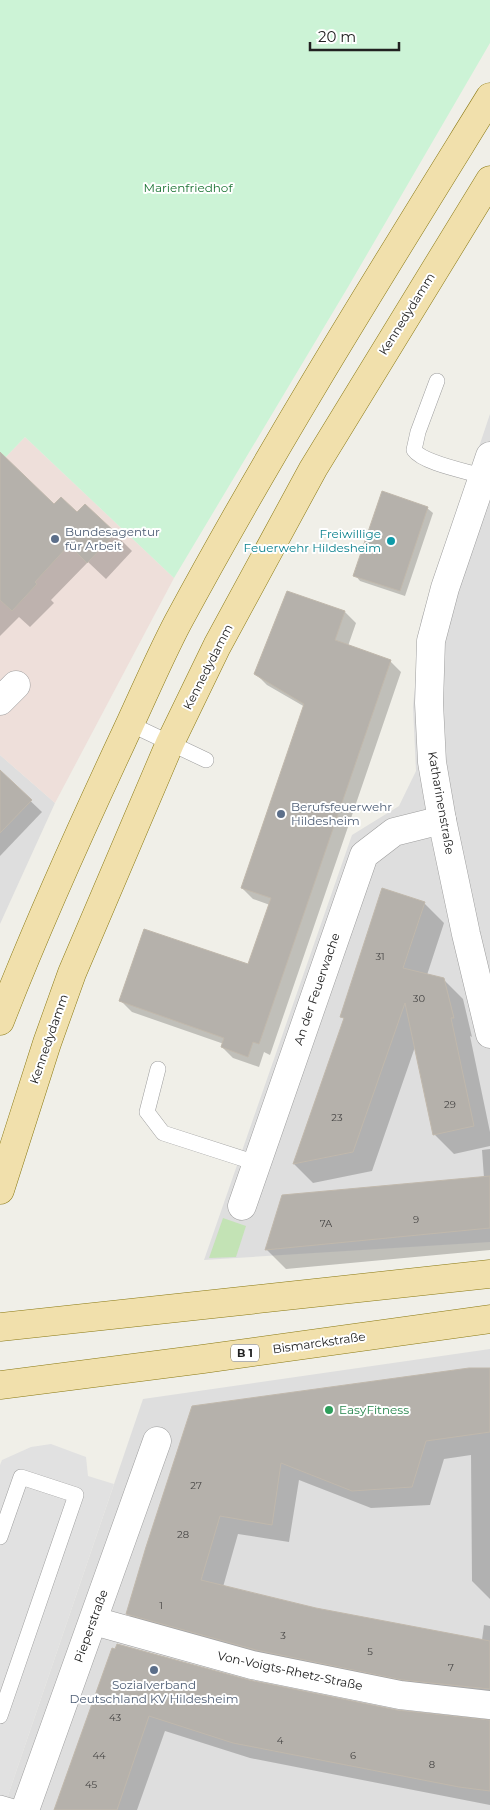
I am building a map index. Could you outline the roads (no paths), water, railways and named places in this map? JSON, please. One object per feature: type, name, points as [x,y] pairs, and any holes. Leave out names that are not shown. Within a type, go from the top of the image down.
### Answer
[{"type":"main road","points":[[0,1021],[71,851],[177,625],[252,488],[332,352],[490,97]]},
{"type":"main road","name":"Kennedydamm","points":[[0,1190],[47,1043],[72,973],[170,743],[218,646],[313,469],[490,180]]},
{"type":"main road","points":[[0,1327],[490,1274]]},
{"type":"main road","name":"Bismarckstraße","points":[[0,1384],[204,1359],[490,1319]]},
{"type":"street","name":"Katharinenstraße","points":[[486,466],[445,588],[431,641],[429,703],[431,752],[442,820],[466,934],[490,1034]]},
{"type":"street","name":"An der Feuerwache","points":[[242,1206],[364,855],[394,832],[442,820]]},
{"type":"street","name":"Pieperstraße","points":[[24,1810],[94,1621],[157,1441]]},
{"type":"street","name":"Von-Voigts-Rhetz-Straße","points":[[94,1621],[252,1665],[400,1695],[490,1705]]},
{"type":"lane","points":[[437,381],[418,432],[414,450],[429,460],[486,466]]},
{"type":"lane","points":[[130,724],[206,760]]},
{"type":"lane","points":[[158,1069],[147,1112],[163,1133],[256,1163]]},
{"type":"lane","points":[[0,1538],[21,1477],[76,1495],[0,1716]]},
{"type":"lane","points":[[0,1803],[24,1810]]},
{"type":"place","name":"Bundesagentur für Arbeit","points":[[55,539]]},
{"type":"place","name":"Freiwillige Feuerwehr Hildesheim","points":[[391,541]]},
{"type":"place","name":"Berufsfeuerwehr Hildesheim","points":[[281,814]]},
{"type":"place","name":"EasyFitness","points":[[329,1410]]},
{"type":"place","name":"Sozialverband Deutschland KV Hildesheim","points":[[154,1670]]},
{"type":"park label","name":"Marienfriedhof","points":[[188,188]]}]
